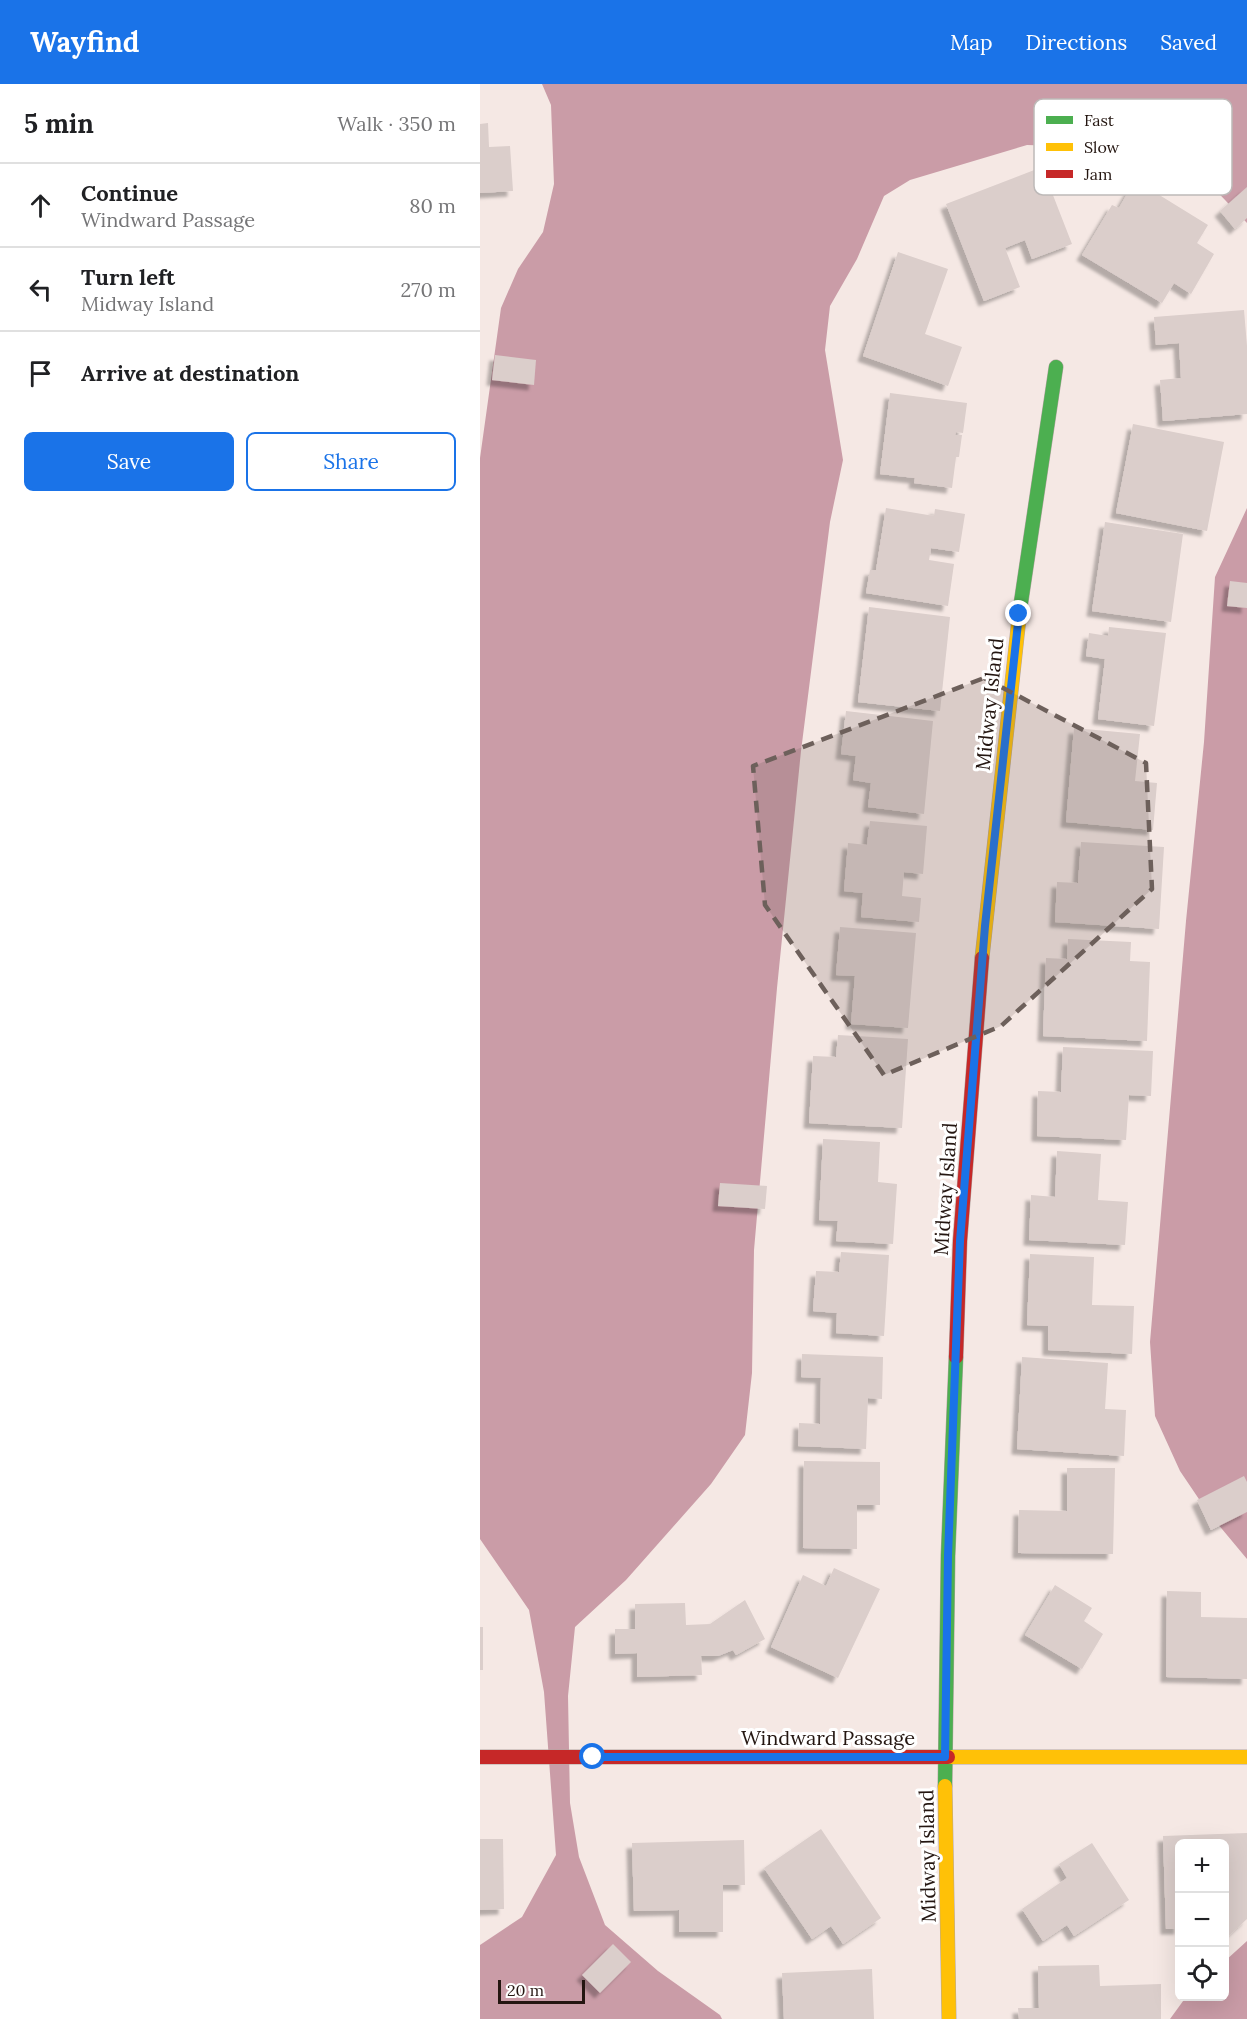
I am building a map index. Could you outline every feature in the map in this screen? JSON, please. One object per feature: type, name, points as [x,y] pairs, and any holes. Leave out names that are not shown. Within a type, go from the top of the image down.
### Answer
[{"type":"street","name":"Midway Island","points":[[949,2019],[945,1757],[948,1556],[960,1241],[982,961],[1019,614],[1056,367]]},
{"type":"street","name":"Windward Passage","points":[[480,1757],[1247,1757]]},
{"type":"highlighted area","points":[[984,678],[1146,763],[1152,889],[1001,1026],[884,1075],[765,905],[753,766]]},
{"type":"shaded area","points":[[542,84],[1247,84],[1247,223],[1220,195],[1232,195],[1232,99],[1034,99],[1034,145],[1027,145],[910,180],[884,196],[857,259],[830,306],[825,350],[843,460],[830,522],[801,751],[777,988],[754,1250],[752,1373],[745,1435],[711,1484],[626,1580],[575,1627],[568,1696],[570,1803],[579,1857],[605,1925],[658,1971],[720,2015],[722,2019],[480,2019],[480,1945],[522,1917],[556,1855],[544,1692],[529,1610],[480,1539],[480,458],[501,308],[518,269],[543,232],[554,184],[551,105]]},
{"type":"shaded area","points":[[1247,508],[1247,1559],[1207,1511],[1180,1471],[1155,1416],[1150,1342],[1186,921],[1204,742],[1215,577]]},
{"type":"shaded area","points":[[1247,1941],[1247,2019],[1170,2019],[1183,2001],[1229,2001],[1229,1957]]},
{"type":"building","points":[[488,123],[489,147],[510,146],[513,191],[480,193],[480,124]]},
{"type":"building","points":[[1034,170],[1034,195],[1053,195],[1072,244],[1032,259],[1025,240],[1005,248],[1020,287],[984,301],[946,204]]},
{"type":"building","points":[[1247,187],[1247,218],[1235,229],[1220,211]]},
{"type":"building","points":[[1126,195],[1159,195],[1208,225],[1197,243],[1214,254],[1191,294],[1174,283],[1162,303],[1082,255],[1112,205],[1119,208]]},
{"type":"building","points":[[898,252],[948,269],[925,334],[962,347],[948,386],[863,356]]},
{"type":"building","points":[[1244,310],[1247,346],[1247,414],[1163,421],[1160,380],[1181,378],[1179,343],[1156,345],[1154,317]]},
{"type":"building","points":[[495,355],[536,360],[534,385],[492,380]]},
{"type":"building","points":[[890,393],[967,403],[963,433],[956,432],[955,435],[962,435],[959,457],[956,457],[952,488],[914,483],[915,478],[880,474]]},
{"type":"building","points":[[1133,424],[1224,442],[1207,531],[1116,513]]},
{"type":"building","points":[[886,508],[934,516],[935,509],[965,514],[959,552],[931,548],[929,560],[954,564],[948,606],[866,593],[870,570],[876,570]]},
{"type":"building","points":[[1105,522],[1183,534],[1171,622],[1092,611]]},
{"type":"building","points":[[1230,581],[1247,583],[1247,608],[1227,606]]},
{"type":"building","points":[[869,607],[950,617],[940,711],[858,702]]},
{"type":"building","points":[[1109,627],[1166,633],[1154,726],[1098,719],[1105,659],[1086,656],[1089,633],[1108,636]]},
{"type":"building","points":[[846,711],[933,721],[924,814],[868,807],[871,783],[853,780],[856,756],[841,754]]},
{"type":"building","points":[[1074,728],[1140,734],[1135,781],[1157,783],[1153,830],[1066,822]]},
{"type":"building","points":[[870,821],[927,826],[923,874],[904,872],[902,896],[921,898],[919,922],[861,917],[863,893],[844,891],[848,843],[867,845]]},
{"type":"building","points":[[1081,842],[1164,847],[1159,929],[1055,922],[1057,882],[1078,883]]},
{"type":"building","points":[[840,927],[916,933],[908,1028],[851,1024],[855,976],[836,975]]},
{"type":"building","points":[[1068,939],[1131,942],[1130,961],[1150,962],[1147,1041],[1043,1036],[1046,958],[1067,959]]},
{"type":"building","points":[[838,1035],[908,1039],[902,1128],[809,1123],[813,1056],[836,1057]]},
{"type":"building","points":[[1063,1047],[1153,1051],[1151,1096],[1129,1095],[1126,1140],[1037,1136],[1038,1091],[1061,1092]]},
{"type":"building","points":[[823,1139],[880,1142],[878,1182],[897,1184],[893,1244],[836,1241],[838,1221],[819,1220]]},
{"type":"building","points":[[1057,1151],[1101,1154],[1098,1200],[1128,1202],[1125,1245],[1029,1240],[1031,1195],[1055,1197]]},
{"type":"building","points":[[720,1183],[767,1186],[765,1209],[718,1206]]},
{"type":"building","points":[[841,1252],[889,1255],[884,1336],[836,1333],[837,1313],[813,1311],[816,1271],[839,1272]]},
{"type":"building","points":[[1030,1254],[1094,1257],[1092,1305],[1134,1306],[1132,1354],[1048,1350],[1048,1326],[1027,1325]]},
{"type":"building","points":[[802,1354],[883,1357],[882,1399],[868,1398],[866,1449],[798,1446],[799,1423],[820,1424],[821,1378],[801,1377]]},
{"type":"building","points":[[1022,1357],[1108,1363],[1105,1409],[1126,1410],[1124,1456],[1017,1449]]},
{"type":"building","points":[[804,1461],[880,1462],[880,1505],[857,1505],[857,1549],[803,1548]]},
{"type":"building","points":[[1067,1468],[1115,1468],[1113,1554],[1018,1553],[1019,1510],[1067,1511]]},
{"type":"building","points":[[1244,1476],[1247,1482],[1247,1512],[1211,1530],[1197,1500]]},
{"type":"building","points":[[834,1568],[880,1589],[838,1678],[771,1647],[803,1575],[826,1586]]},
{"type":"building","points":[[1055,1585],[1092,1608],[1084,1621],[1103,1634],[1082,1669],[1025,1635]]},
{"type":"building","points":[[1167,1591],[1201,1592],[1201,1617],[1247,1618],[1247,1679],[1166,1677]]},
{"type":"building","points":[[745,1600],[765,1639],[736,1655],[733,1650],[718,1656],[701,1656],[702,1675],[637,1677],[637,1653],[615,1654],[615,1629],[635,1629],[635,1604],[685,1603],[686,1625],[710,1624]]},
{"type":"building","points":[[480,1627],[483,1627],[483,1670],[480,1670]]},
{"type":"building","points":[[821,1829],[881,1918],[843,1944],[831,1926],[812,1939],[764,1868]]},
{"type":"building","points":[[1247,1833],[1247,1919],[1229,1935],[1229,1839],[1175,1839],[1175,1929],[1166,1929],[1163,1836]]},
{"type":"building","points":[[480,1839],[503,1839],[504,1909],[480,1910]]},
{"type":"building","points":[[744,1840],[745,1885],[723,1885],[723,1932],[679,1932],[679,1910],[634,1911],[632,1843]]},
{"type":"building","points":[[1092,1843],[1129,1900],[1074,1936],[1067,1925],[1043,1941],[1022,1909],[1067,1878],[1059,1864]]},
{"type":"building","points":[[613,1944],[631,1962],[600,1993],[582,1975]]},
{"type":"building","points":[[1099,1965],[1100,1986],[1161,1984],[1161,2019],[1019,2019],[1018,2008],[1039,2008],[1038,1966]]},
{"type":"building","points":[[872,1969],[874,2019],[784,2019],[782,1973]]},
{"type":"traffic: fast","points":[[1020,609],[1056,367]]},
{"type":"traffic: fast","points":[[945,1786],[948,1556],[956,1357]]},
{"type":"traffic: slow","points":[[982,958],[1020,609]]},
{"type":"traffic: slow","points":[[948,1757],[1247,1757]]},
{"type":"traffic: slow","points":[[945,1786],[949,2019]]},
{"type":"traffic: jam","points":[[956,1357],[960,1241],[982,958]]},
{"type":"traffic: jam","points":[[480,1757],[948,1757]]},
{"type":"route","points":[[593,1757],[945,1757],[948,1556],[960,1241],[985,926],[1019,614]]}]
